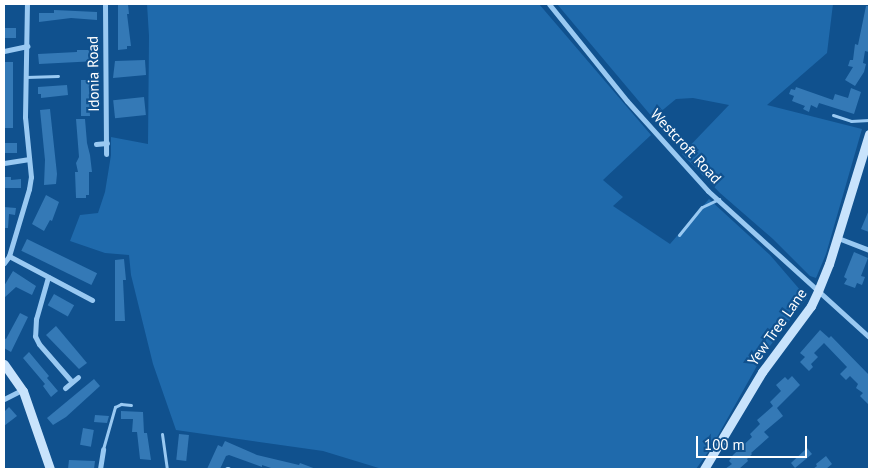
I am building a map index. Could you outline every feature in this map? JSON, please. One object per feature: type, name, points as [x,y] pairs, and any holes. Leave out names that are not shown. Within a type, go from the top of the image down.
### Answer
[{"type":"street","points":[[4,263],[9,256],[29,189],[30,177],[25,117],[27,4]]},
{"type":"street","name":"Idonia Road","points":[[105,4],[106,154]]},
{"type":"street","name":"Westcroft Road","points":[[548,4],[628,101],[708,191],[719,199],[869,338]]},
{"type":"street","points":[[4,51],[27,46]]},
{"type":"street","name":"Yew Tree Lane","points":[[704,469],[762,372],[806,312],[818,291],[838,238],[869,134]]},
{"type":"street","points":[[96,144],[106,143]]},
{"type":"street","points":[[4,163],[28,159]]},
{"type":"street","points":[[838,238],[869,250]]},
{"type":"street","points":[[9,256],[92,300]]},
{"type":"street","points":[[48,277],[36,319],[35,336],[39,344],[72,382]]},
{"type":"street","points":[[4,364],[22,390],[50,469]]},
{"type":"street","points":[[64,388],[78,377]]},
{"type":"street","points":[[4,399],[22,390]]},
{"type":"street","points":[[100,469],[103,449]]},
{"type":"lane","points":[[26,77],[58,76]]},
{"type":"lane","points":[[834,115],[851,121],[869,120]]},
{"type":"lane","points":[[679,235],[702,207],[719,199]]},
{"type":"lane","points":[[103,449],[115,407],[121,404],[131,405]]},
{"type":"lane","points":[[162,434],[167,469]]},
{"type":"shaded area","points":[[147,4],[539,4],[651,135],[603,180],[623,197],[613,206],[670,244],[709,199],[770,255],[807,298],[763,355],[711,448],[696,469],[382,469],[323,451],[176,430],[153,364],[131,275],[129,255],[105,253],[70,241],[80,215],[98,213],[105,192],[111,155],[111,137],[148,144],[149,36]]},
{"type":"shaded area","points":[[557,4],[833,4],[827,53],[767,105],[862,129],[826,254],[816,278],[810,276],[773,239],[720,193],[682,154],[729,105],[693,98],[676,99],[653,118]]},
{"type":"building","points":[[118,4],[128,4],[129,14],[127,14],[131,46],[127,46],[127,49],[118,50]]},
{"type":"building","points":[[866,6],[869,6],[869,52],[865,51],[863,63],[866,64],[864,72],[855,86],[845,80],[853,67],[848,66],[850,60],[853,60],[855,44],[858,45]]},
{"type":"building","points":[[54,10],[97,12],[97,20],[71,18],[39,22],[39,13],[54,13]]},
{"type":"building","points":[[4,28],[16,28],[16,38],[4,38]]},
{"type":"building","points":[[77,50],[97,50],[97,61],[39,64],[38,54],[77,52]]},
{"type":"building","points":[[145,60],[146,75],[113,78],[115,61]]},
{"type":"building","points":[[4,62],[13,62],[13,128],[4,128]]},
{"type":"building","points":[[81,80],[92,80],[93,96],[89,96],[90,116],[81,116]]},
{"type":"building","points":[[67,85],[68,95],[41,98],[41,94],[38,94],[38,87]]},
{"type":"building","points":[[796,87],[833,100],[835,94],[848,98],[851,88],[861,92],[854,114],[819,103],[817,108],[811,105],[809,112],[803,109],[805,106],[792,101],[794,96],[789,94],[791,89],[795,90]]},
{"type":"building","points":[[144,97],[146,115],[115,118],[113,100]]},
{"type":"building","points":[[50,109],[57,174],[56,184],[44,185],[45,160],[40,110]]},
{"type":"building","points":[[76,119],[85,119],[90,155],[92,172],[89,172],[89,195],[86,195],[86,198],[76,198],[75,172],[78,172],[76,163],[79,157]]},
{"type":"building","points":[[4,143],[17,143],[17,153],[4,153]]},
{"type":"building","points":[[4,177],[11,177],[11,180],[21,179],[21,188],[4,188]]},
{"type":"building","points":[[46,195],[59,202],[52,221],[50,220],[44,231],[32,224]]},
{"type":"building","points":[[4,207],[16,208],[15,215],[9,214],[8,228],[4,228]]},
{"type":"building","points":[[869,210],[869,232],[861,229]]},
{"type":"building","points":[[27,239],[97,273],[91,285],[21,251]]},
{"type":"building","points":[[854,252],[868,258],[861,276],[865,277],[862,285],[857,283],[855,288],[844,284],[847,279],[844,277]]},
{"type":"building","points":[[124,259],[126,280],[123,280],[125,321],[115,321],[115,260]]},
{"type":"building","points":[[13,271],[36,286],[32,295],[16,287],[4,298],[4,286]]},
{"type":"building","points":[[54,294],[74,305],[68,317],[48,305]]},
{"type":"building","points":[[20,313],[28,317],[11,352],[4,348],[4,338],[6,339]]},
{"type":"building","points":[[56,326],[87,363],[79,369],[46,335]]},
{"type":"building","points":[[820,330],[829,338],[831,336],[869,375],[869,405],[860,396],[863,393],[856,388],[858,384],[850,376],[846,380],[840,374],[847,367],[824,343],[814,353],[818,357],[811,364],[813,367],[809,371],[800,362],[805,357],[800,353]]},
{"type":"building","points":[[29,352],[49,376],[47,378],[58,391],[51,397],[43,386],[45,384],[23,358]]},
{"type":"building","points":[[792,376],[800,385],[777,408],[783,416],[764,432],[769,437],[751,453],[747,459],[748,461],[739,469],[725,469],[732,464],[729,461],[733,455],[752,437],[750,434],[760,424],[757,420],[773,406],[770,402],[781,391],[776,385],[785,377],[788,380]]},
{"type":"building","points":[[94,379],[100,386],[66,417],[53,425],[47,418]]},
{"type":"building","points":[[9,407],[17,416],[4,426],[4,412]]},
{"type":"building","points":[[121,411],[143,412],[144,433],[147,433],[151,460],[140,459],[137,432],[132,432],[133,419],[121,419]]},
{"type":"building","points":[[95,415],[109,416],[107,423],[94,422]]},
{"type":"building","points":[[83,428],[94,430],[91,447],[80,445]]},
{"type":"building","points":[[179,434],[189,435],[186,461],[176,460]]},
{"type":"building","points":[[225,441],[257,455],[299,465],[300,463],[316,469],[274,469],[262,465],[262,467],[229,455],[226,456],[220,469],[207,469],[218,445],[222,447]]},
{"type":"building","points":[[807,448],[812,454],[795,468],[791,463]]},
{"type":"building","points":[[826,456],[832,464],[826,469],[813,469],[817,466],[816,464]]},
{"type":"building","points":[[69,460],[95,461],[94,469],[68,469]]}]
